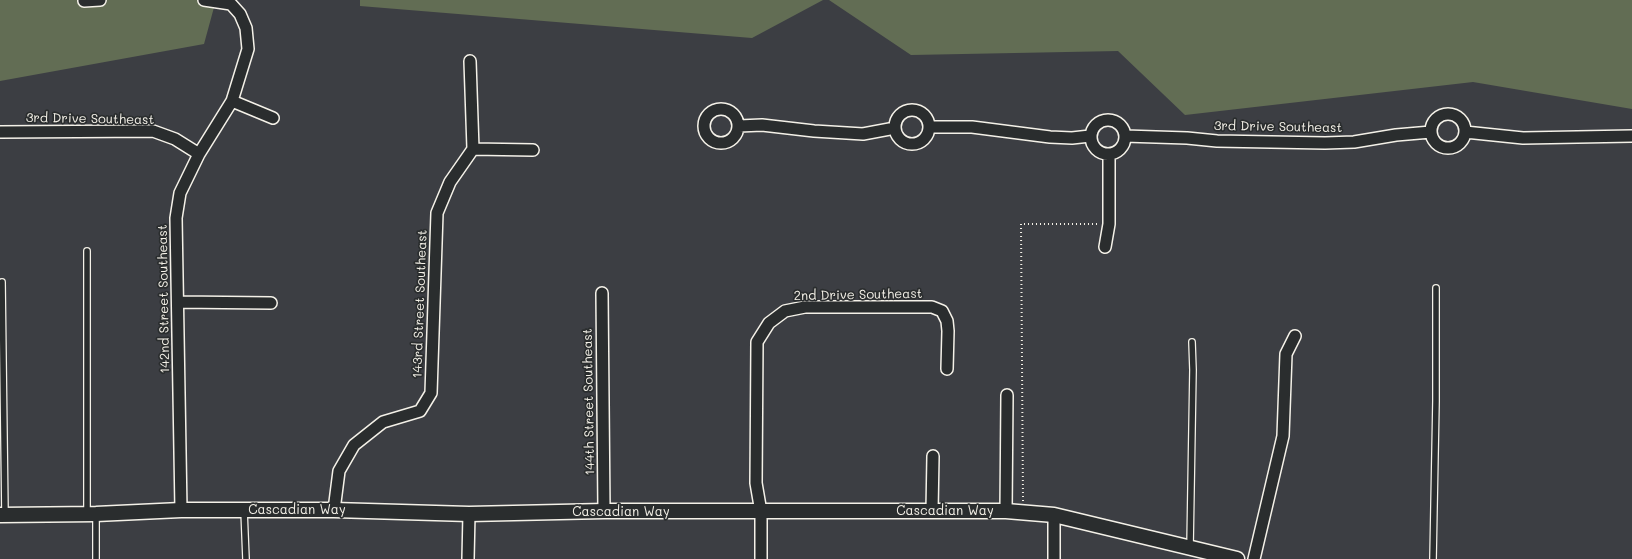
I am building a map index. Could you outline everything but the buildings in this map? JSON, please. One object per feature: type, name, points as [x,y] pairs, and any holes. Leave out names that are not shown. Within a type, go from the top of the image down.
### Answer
[{"type":"street","points":[[84,1],[100,0]]},
{"type":"street","name":"142nd Street Southeast","points":[[181,510],[176,218],[180,193],[199,154],[232,102],[248,49],[246,28],[240,14],[231,4],[204,0]]},
{"type":"street","points":[[470,60],[472,149],[533,150]]},
{"type":"street","points":[[232,102],[273,118]]},
{"type":"street","points":[[909,111],[921,112],[925,116],[930,127],[926,137],[918,144],[913,145],[903,142],[896,133],[895,128],[899,117],[909,111]]},
{"type":"street","points":[[1448,114],[1454,115],[1462,121],[1465,132],[1461,142],[1451,148],[1440,146],[1432,138],[1431,132],[1431,127],[1438,117],[1448,114]]},
{"type":"street","points":[[1111,120],[1120,125],[1125,136],[1119,150],[1109,154],[1098,151],[1094,147],[1090,136],[1095,125],[1099,122],[1111,120]]},
{"type":"street","points":[[739,126],[762,125],[814,131],[863,134],[895,128]]},
{"type":"street","points":[[930,127],[972,127],[1050,137],[1072,138],[1090,136]]},
{"type":"street","name":"3rd Drive Southeast","points":[[0,132],[153,131],[175,139],[199,154]]},
{"type":"street","name":"3rd Drive Southeast","points":[[1125,136],[1187,138],[1217,141],[1325,143],[1354,142],[1396,135],[1431,132]]},
{"type":"street","points":[[1465,132],[1523,138],[1632,136]]},
{"type":"street","name":"143rd Street Southeast","points":[[334,510],[339,471],[354,445],[383,422],[420,411],[431,393],[437,213],[450,182],[472,149]]},
{"type":"street","points":[[1105,247],[1109,224],[1109,154]]},
{"type":"street","name":"144th Street Southeast","points":[[602,294],[604,511]]},
{"type":"street","points":[[178,302],[271,303]]},
{"type":"street","name":"2nd Drive Southeast","points":[[761,559],[761,512],[756,483],[757,342],[769,324],[785,310],[805,307],[932,307],[942,311],[947,321],[947,369]]},
{"type":"street","points":[[1254,559],[1283,436],[1286,354],[1295,336]]},
{"type":"street","points":[[1006,511],[1007,396]]},
{"type":"street","points":[[932,511],[933,456]]},
{"type":"street","name":"Cascadian Way","points":[[2,515],[91,514],[181,510],[334,510],[469,514],[604,511],[1006,511],[1054,515],[1237,559]]},
{"type":"street","points":[[468,559],[469,514]]},
{"type":"street","points":[[1054,515],[1054,559]]},
{"type":"lane","points":[[87,252],[91,514],[96,559]]},
{"type":"lane","points":[[2,282],[2,515]]},
{"type":"lane","points":[[1433,559],[1436,401],[1436,288]]},
{"type":"lane","points":[[1190,548],[1194,370],[1192,342]]},
{"type":"lane","points":[[244,510],[246,559]]},
{"type":"path","points":[[1023,512],[1021,224],[1109,224]]},
{"type":"green space","points":[[0,0],[216,0],[204,44],[0,81]]},
{"type":"green space","points":[[360,0],[823,0],[752,38],[360,6]]},
{"type":"green space","points":[[829,0],[1632,0],[1632,109],[1473,82],[1185,115],[1118,51],[911,55]]}]
